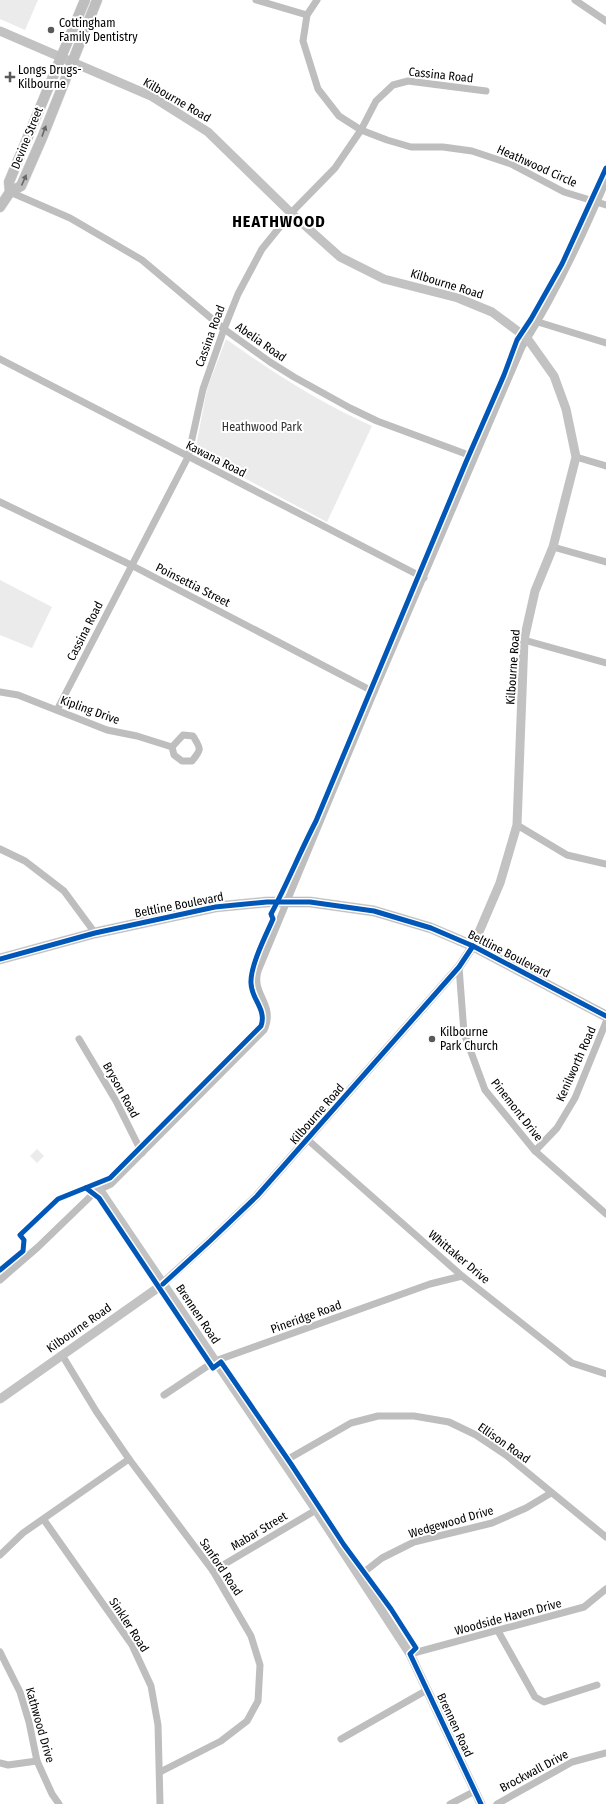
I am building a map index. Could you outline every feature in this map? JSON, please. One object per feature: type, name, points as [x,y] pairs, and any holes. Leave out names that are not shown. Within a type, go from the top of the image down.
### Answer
[{"type":"main road","name":"Devine Street","points":[[10,192],[9,182],[28,140],[85,0]]},
{"type":"main road","name":"Devine Street","points":[[0,207],[10,192],[21,186],[97,0]]},
{"type":"main road","points":[[28,140],[39,145]]},
{"type":"main road","name":"Beltline Boulevard","points":[[0,959],[95,933],[215,907],[286,902],[335,905],[374,911],[432,928],[473,946],[606,1016]]},
{"type":"street","points":[[256,0],[307,15]]},
{"type":"street","name":"Heathwood Circle","points":[[316,0],[307,15],[303,41],[318,89],[339,116],[362,130],[386,140],[411,147],[443,147],[472,151],[511,164],[564,192],[606,205]]},
{"type":"street","points":[[575,0],[606,21]]},
{"type":"street","name":"Kilbourne Road","points":[[0,31],[150,96],[208,132],[291,213],[340,258],[384,279],[436,291],[476,304],[502,318],[527,338],[554,376],[566,409],[576,457],[553,547],[535,591],[524,640],[517,825],[500,883],[473,946],[459,967],[308,1140],[234,1219],[163,1284],[0,1399]]},
{"type":"street","name":"Cassina Road","points":[[57,710],[188,457],[202,389],[238,294],[262,249],[291,213],[335,168],[362,130],[376,101],[392,84],[408,81],[486,91]]},
{"type":"street","points":[[0,1280],[38,1247],[99,1189],[112,1184],[264,1030],[268,1013],[257,985],[256,976],[474,457],[527,338],[538,322],[606,181]]},
{"type":"street","name":"Abelia Road","points":[[10,192],[70,218],[142,260],[224,329],[270,362],[350,408],[404,432],[474,457]]},
{"type":"street","points":[[538,322],[606,343]]},
{"type":"street","name":"Kawana Road","points":[[0,358],[188,457],[424,578]]},
{"type":"street","points":[[576,457],[606,466]]},
{"type":"street","name":"Poinsettia Street","points":[[0,502],[131,565],[374,692]]},
{"type":"street","points":[[553,547],[606,562]]},
{"type":"street","points":[[524,640],[606,663]]},
{"type":"street","name":"Kipling Drive","points":[[0,692],[18,695],[106,730],[136,736],[172,747]]},
{"type":"street","points":[[517,825],[566,855],[606,864]]},
{"type":"street","points":[[0,849],[25,861],[64,891],[95,933]]},
{"type":"street","name":"Pinemont Drive","points":[[459,967],[464,1033],[485,1090],[535,1151],[606,1214]]},
{"type":"street","name":"Kenilworth Road","points":[[535,1151],[557,1128],[575,1098],[606,1022]]},
{"type":"street","name":"Bryson Road","points":[[79,1039],[116,1102],[142,1153]]},
{"type":"street","name":"Whittaker Drive","points":[[308,1140],[462,1276],[572,1363],[606,1374]]},
{"type":"street","name":"Brennen Road","points":[[99,1189],[316,1510],[410,1654],[481,1804]]},
{"type":"street","name":"Pineridge Road","points":[[164,1396],[215,1361],[430,1284],[462,1276]]},
{"type":"street","name":"Sanford Road","points":[[62,1355],[96,1411],[128,1459],[213,1571],[252,1636],[260,1665],[258,1701],[247,1721],[221,1741],[160,1772]]},
{"type":"street","name":"Ellison Road","points":[[283,1462],[351,1423],[378,1416],[414,1416],[449,1422],[476,1435],[506,1456],[606,1537]]},
{"type":"street","points":[[0,1555],[23,1533],[44,1520],[128,1459]]},
{"type":"street","name":"Wedgewood Drive","points":[[359,1576],[382,1558],[414,1542],[492,1523],[526,1508],[550,1493]]},
{"type":"street","name":"Mabar Street","points":[[213,1571],[316,1510]]},
{"type":"street","name":"Sinkler Road","points":[[44,1520],[132,1645],[151,1686],[158,1725],[160,1804]]},
{"type":"street","name":"Woodside Haven Drive","points":[[410,1654],[498,1632],[584,1607],[605,1591]]},
{"type":"street","points":[[498,1632],[536,1697],[544,1702],[597,1685]]},
{"type":"street","name":"Kathwood Drive","points":[[0,1652],[20,1692],[29,1722],[37,1761],[52,1794],[59,1804]]},
{"type":"street","points":[[340,1739],[427,1690]]},
{"type":"street","name":"Brockwall Drive","points":[[496,1804],[572,1762],[606,1753]]},
{"type":"street","points":[[0,1763],[8,1765],[37,1761]]},
{"type":"street","points":[[450,1804],[475,1791]]},
{"type":"green space","points":[[0,0],[38,0],[25,30],[0,19]]},
{"type":"green space","name":"Heathwood Park","points":[[226,339],[315,397],[372,426],[327,522],[195,452],[207,389]]},
{"type":"green space","points":[[0,580],[52,607],[32,648],[0,635]]},
{"type":"green space","points":[[37,1149],[44,1156],[37,1163],[30,1156]]},
{"type":"cycle path","points":[[0,1270],[23,1251],[24,1240],[20,1235],[58,1199],[110,1178],[261,1026],[262,1014],[253,994],[251,976],[259,951],[273,919],[271,914],[316,821],[466,462],[504,375],[517,340],[531,319],[562,264],[606,168]]},
{"type":"cycle path","points":[[0,959],[95,933],[215,907],[267,902],[310,902],[374,911],[431,928],[473,946],[606,1016]]},
{"type":"cycle path","points":[[163,1284],[257,1196],[459,967],[473,946]]},
{"type":"cycle path","points":[[86,1188],[99,1198],[213,1368],[221,1362],[344,1545],[391,1609],[416,1648],[410,1654],[481,1804]]},
{"type":"place","name":"Cottingham Family Dentistry","points":[[51,30]]},
{"type":"place","name":"Longs Drugs- Kilbourne","points":[[10,77]]},
{"type":"place","name":"Kilbourne Park Church","points":[[432,1039]]},
{"type":"district","name":"HEATHWOOD","points":[[279,221]]}]
